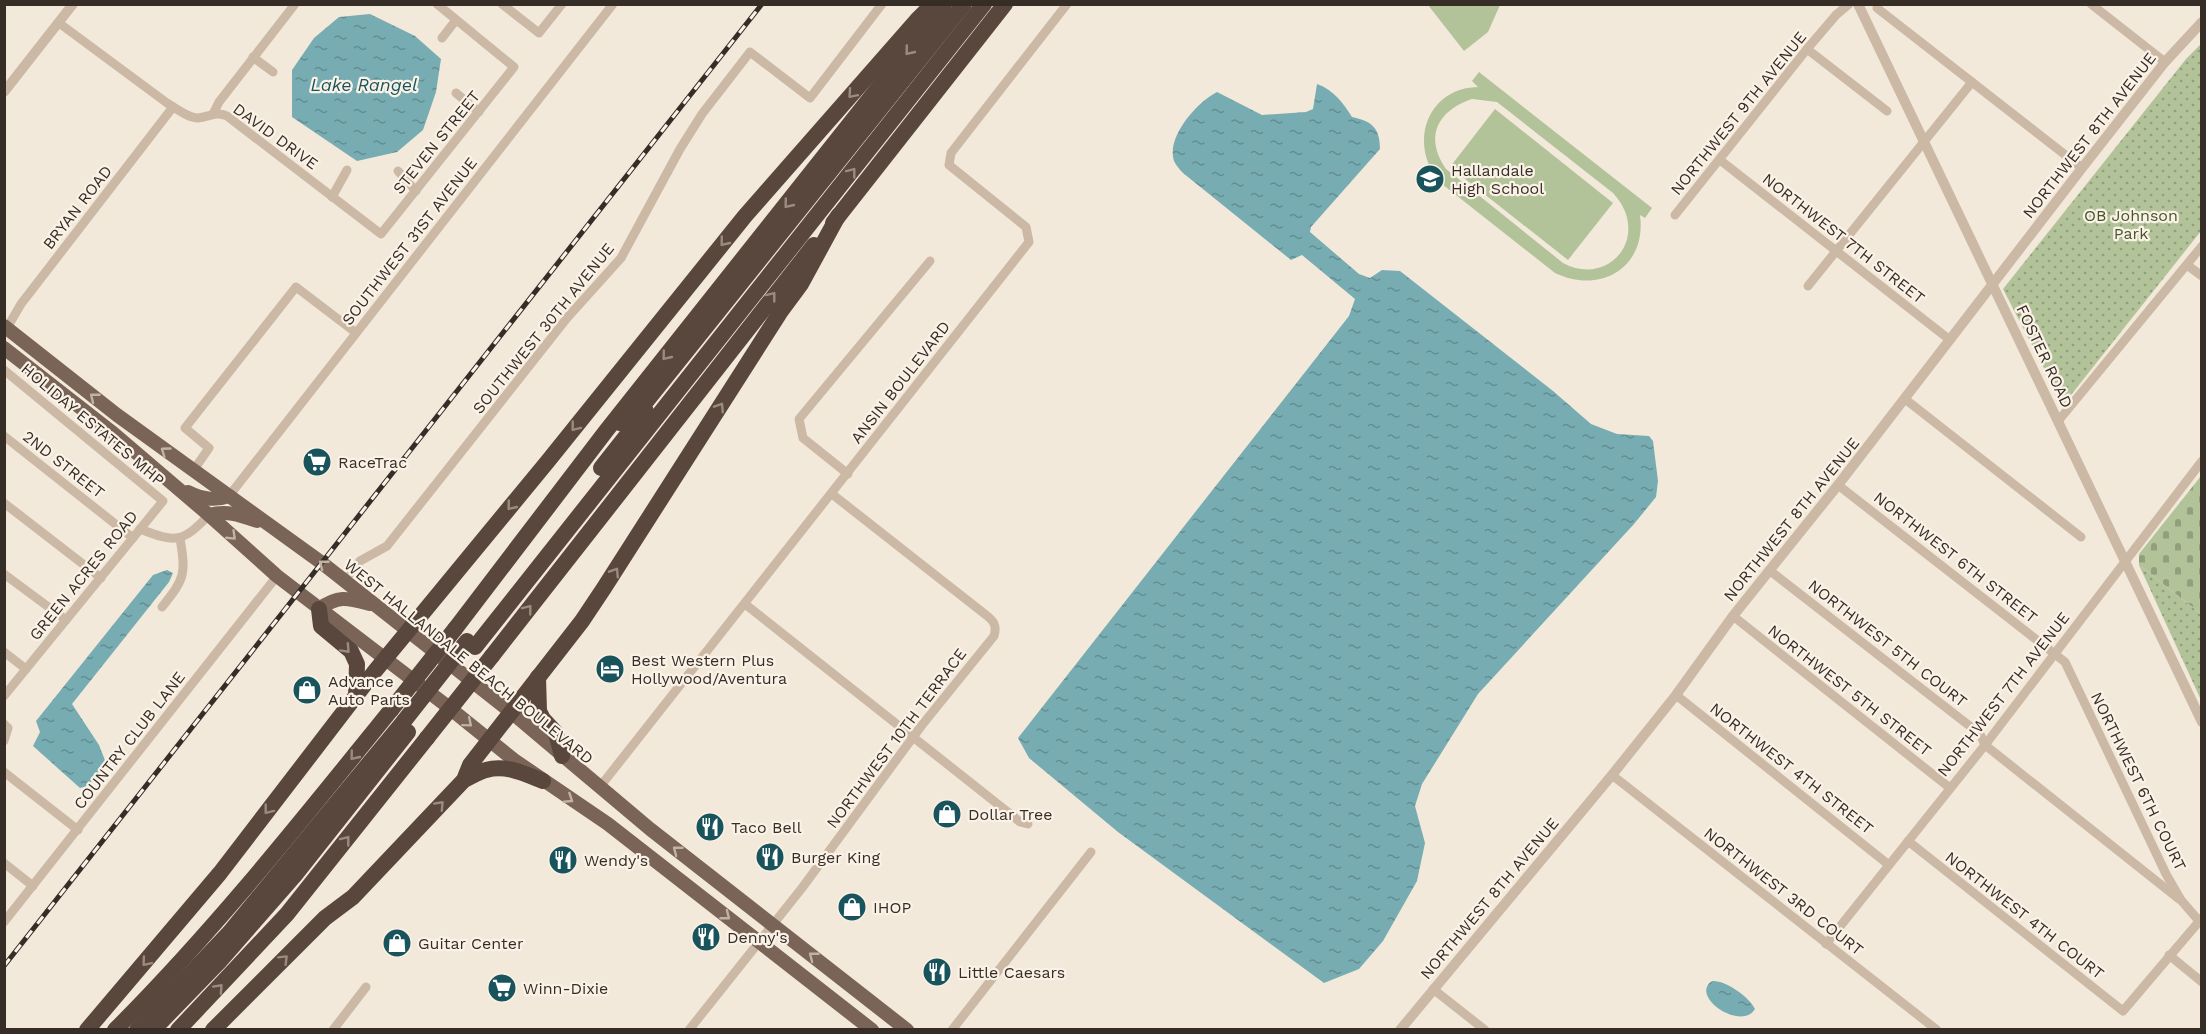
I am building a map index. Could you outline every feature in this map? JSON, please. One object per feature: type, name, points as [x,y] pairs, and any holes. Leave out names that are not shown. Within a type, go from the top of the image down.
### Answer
[{"type":"highway","points":[[87,1029],[220,873],[385,659],[745,216],[916,20],[933,4]]},
{"type":"highway","points":[[153,1029],[219,962],[295,875],[402,719],[455,629],[606,431],[945,4]]},
{"type":"highway","points":[[606,431],[641,408],[786,230],[964,4]]},
{"type":"highway","points":[[115,1029],[160,985],[471,644],[750,301],[984,4]]},
{"type":"highway","points":[[178,1029],[287,914],[492,656],[780,286],[1005,4]]},
{"type":"highway","points":[[984,31],[1017,4]]},
{"type":"highway","points":[[464,780],[470,765],[488,740],[582,621],[610,579],[801,284],[838,216]]},
{"type":"highway","points":[[471,644],[786,230]]},
{"type":"highway","points":[[581,540],[620,472],[740,320],[750,301]]},
{"type":"highway","points":[[319,609],[321,626],[351,651],[357,664],[356,696]]},
{"type":"highway","points":[[538,677],[539,711],[556,733],[562,756]]},
{"type":"highway","points":[[137,1029],[252,908],[402,719]]},
{"type":"highway","points":[[213,1029],[325,918],[353,897],[464,780],[483,771],[503,769],[516,770],[543,782]]},
{"type":"main road","name":"WEST HALLANDALE BEACH BOULEVARD","points":[[6,327],[117,415],[276,528],[344,580],[511,712],[599,788],[907,1029]]},
{"type":"main road","points":[[4,346],[16,345],[45,358]]},
{"type":"main road","points":[[4,346],[113,432],[276,576],[543,782],[608,824],[868,1028]]},
{"type":"main road","points":[[173,484],[207,499],[218,500],[229,496]]},
{"type":"main road","points":[[209,515],[220,512],[239,514],[276,528]]},
{"type":"main road","points":[[319,609],[339,598],[375,605]]},
{"type":"street","points":[[4,92],[73,4]]},
{"type":"street","points":[[213,114],[219,102],[295,4]]},
{"type":"street","points":[[437,4],[456,20],[442,38]]},
{"type":"street","points":[[502,4],[539,33],[562,4]]},
{"type":"street","name":"SOUTHWEST 31ST AVENUE","points":[[229,496],[355,332],[614,4]]},
{"type":"street","name":"SOUTHWEST 30TH AVENUE","points":[[344,580],[360,561],[387,546],[567,318],[621,258],[680,149],[702,114],[750,52],[810,98],[882,4]]},
{"type":"street","name":"ANSIN BOULEVARD","points":[[599,788],[1029,242],[1026,227],[949,165],[951,153],[1067,4]]},
{"type":"street","name":"NORTHWEST 9TH AVENUE","points":[[1675,215],[1807,49],[1836,15],[1850,4]]},
{"type":"street","name":"FOSTER ROAD","points":[[1858,4],[2202,722]]},
{"type":"street","points":[[2091,4],[2165,62]]},
{"type":"street","points":[[1877,8],[2082,168]]},
{"type":"street","name":"STEVEN STREET","points":[[381,234],[514,67],[456,20]]},
{"type":"street","name":"DAVID DRIVE","points":[[59,22],[173,107],[192,117],[200,118],[213,114],[227,116],[381,234]]},
{"type":"street","name":"NORTHWEST 8TH AVENUE","points":[[1400,1029],[1676,695],[1733,616],[1905,399],[2082,168],[2165,62],[2202,22]]},
{"type":"street","points":[[1807,49],[1887,111]]},
{"type":"street","points":[[253,57],[273,72]]},
{"type":"street","points":[[1808,286],[1972,82]]},
{"type":"street","points":[[456,93],[479,112]]},
{"type":"street","name":"BRYAN ROAD","points":[[6,327],[21,304],[173,107]]},
{"type":"street","name":"NORTHWEST 7TH STREET","points":[[1720,160],[1950,340]]},
{"type":"street","points":[[332,197],[346,170]]},
{"type":"street","points":[[398,171],[416,191]]},
{"type":"street","points":[[2059,420],[2202,246]]},
{"type":"street","points":[[848,474],[803,438],[799,420],[930,261]]},
{"type":"street","points":[[2187,265],[2202,276]]},
{"type":"street","points":[[193,471],[209,448],[185,428],[296,287],[355,332]]},
{"type":"street","name":"HOLIDAY ESTATES MHP","points":[[4,370],[163,501]]},
{"type":"street","points":[[1905,399],[2081,537]]},
{"type":"street","name":"2ND STREET","points":[[4,436],[133,538]]},
{"type":"street","name":"NORTHWEST 7TH AVENUE","points":[[1826,944],[1985,745],[2202,461]]},
{"type":"street","name":"NORTHWEST 6TH STREET","points":[[1838,485],[2055,652]]},
{"type":"street","name":"NORTHWEST 10TH TERRACE","points":[[689,1029],[773,925],[922,725],[994,636],[995,625],[986,615],[832,494]]},
{"type":"street","name":"GREEN ACRES ROAD","points":[[4,696],[163,501]]},
{"type":"street","points":[[4,504],[101,578]]},
{"type":"street","points":[[140,529],[164,538],[180,538],[192,532],[209,515]]},
{"type":"street","points":[[162,607],[181,582],[184,565],[180,538]]},
{"type":"street","name":"NORTHWEST 5TH COURT","points":[[1769,570],[1980,734],[1985,745],[2181,900]]},
{"type":"street","points":[[4,574],[66,620]]},
{"type":"street","name":"COUNTRY CLUB LANE","points":[[4,922],[276,576]]},
{"type":"street","points":[[745,604],[1020,822],[1028,824]]},
{"type":"street","name":"NORTHWEST 5TH STREET","points":[[1733,616],[1950,788]]},
{"type":"street","points":[[4,652],[26,669]]},
{"type":"street","name":"NORTHWEST 6TH COURT","points":[[2055,652],[2065,662],[2181,900],[2200,920]]},
{"type":"street","name":"NORTHWEST 4TH STREET","points":[[1676,695],[1889,865]]},
{"type":"street","points":[[4,724],[8,728],[4,741]]},
{"type":"street","points":[[4,772],[78,830]]},
{"type":"street","name":"NORTHWEST 3RD COURT","points":[[1612,775],[1937,1029]]},
{"type":"street","name":"NORTHWEST 4TH COURT","points":[[1908,842],[2123,1011],[2169,955]]},
{"type":"street","points":[[952,1029],[1091,852]]},
{"type":"street","points":[[4,863],[33,886]]},
{"type":"street","points":[[2200,920],[2169,955],[2202,982]]},
{"type":"street","points":[[336,1028],[366,987]]},
{"type":"street","points":[[1433,989],[1485,1029]]},
{"type":"green space","points":[[1428,5],[1500,5],[1488,32],[1464,51]]},
{"type":"green space","name":"OB Johnson Park","points":[[2201,44],[2201,231],[2063,405],[2003,289],[2186,59]]},
{"type":"green space","points":[[1479,72],[1652,208],[1645,218],[1640,215],[1640,233],[1636,249],[1628,262],[1617,272],[1589,281],[1572,279],[1555,273],[1442,184],[1431,170],[1425,154],[1424,138],[1427,122],[1434,109],[1445,98],[1460,90],[1478,87],[1472,81]],"holes":[[[1472,99],[1497,102],[1613,193],[1624,209],[1628,225],[1627,240],[1620,253],[1610,263],[1596,269],[1580,269],[1563,263],[1446,169],[1439,157],[1435,136],[1443,118],[1450,110]]]},
{"type":"green space","points":[[1495,109],[1613,203],[1568,260],[1450,167]]},
{"type":"green space","points":[[2201,476],[2201,614],[2139,565],[2139,554]]},
{"type":"green space","points":[[2139,565],[2201,614],[2201,700]]},
{"type":"water","name":"Lake Rangel","points":[[370,14],[415,36],[441,59],[436,92],[423,130],[397,152],[357,161],[292,117],[292,70],[314,38],[339,17]]},
{"type":"water","points":[[1317,84],[1333,93],[1352,117],[1370,123],[1374,127],[1380,142],[1380,149],[1311,227],[1310,232],[1359,274],[1370,278],[1382,270],[1400,271],[1553,391],[1591,424],[1617,434],[1649,436],[1653,441],[1658,481],[1656,497],[1634,524],[1478,694],[1422,784],[1415,806],[1425,843],[1417,881],[1383,941],[1359,969],[1324,983],[1118,832],[1029,758],[1018,738],[1349,316],[1355,299],[1302,255],[1291,260],[1183,173],[1174,161],[1175,142],[1185,121],[1192,112],[1217,92],[1262,115],[1306,112],[1313,109]]},
{"type":"water","points":[[167,570],[173,573],[169,582],[72,704],[99,745],[106,763],[88,786],[80,788],[33,746],[40,732],[36,721],[153,575]]},
{"type":"water","points":[[1712,981],[1724,983],[1736,990],[1748,999],[1755,1009],[1748,1015],[1739,1016],[1720,1009],[1707,995],[1707,987]]},
{"type":"railway","points":[[4,966],[762,4]]},
{"type":"place","name":"Hallandale High School","points":[[1430,179]]},
{"type":"place","name":"RaceTrac","points":[[317,462]]},
{"type":"place","name":"Best Western Plus Hollywood/Aventura","points":[[610,669]]},
{"type":"place","name":"Advance Auto Parts","points":[[307,690]]},
{"type":"place","name":"Dollar Tree","points":[[947,814]]},
{"type":"place","name":"Taco Bell","points":[[710,827]]},
{"type":"place","name":"Burger King","points":[[770,857]]},
{"type":"place","name":"Wendy's","points":[[563,860]]},
{"type":"place","name":"IHOP","points":[[852,907]]},
{"type":"place","name":"Denny's","points":[[706,937]]},
{"type":"place","name":"Guitar Center","points":[[397,943]]},
{"type":"place","name":"Little Caesars","points":[[937,972]]},
{"type":"place","name":"Winn-Dixie","points":[[502,988]]}]
